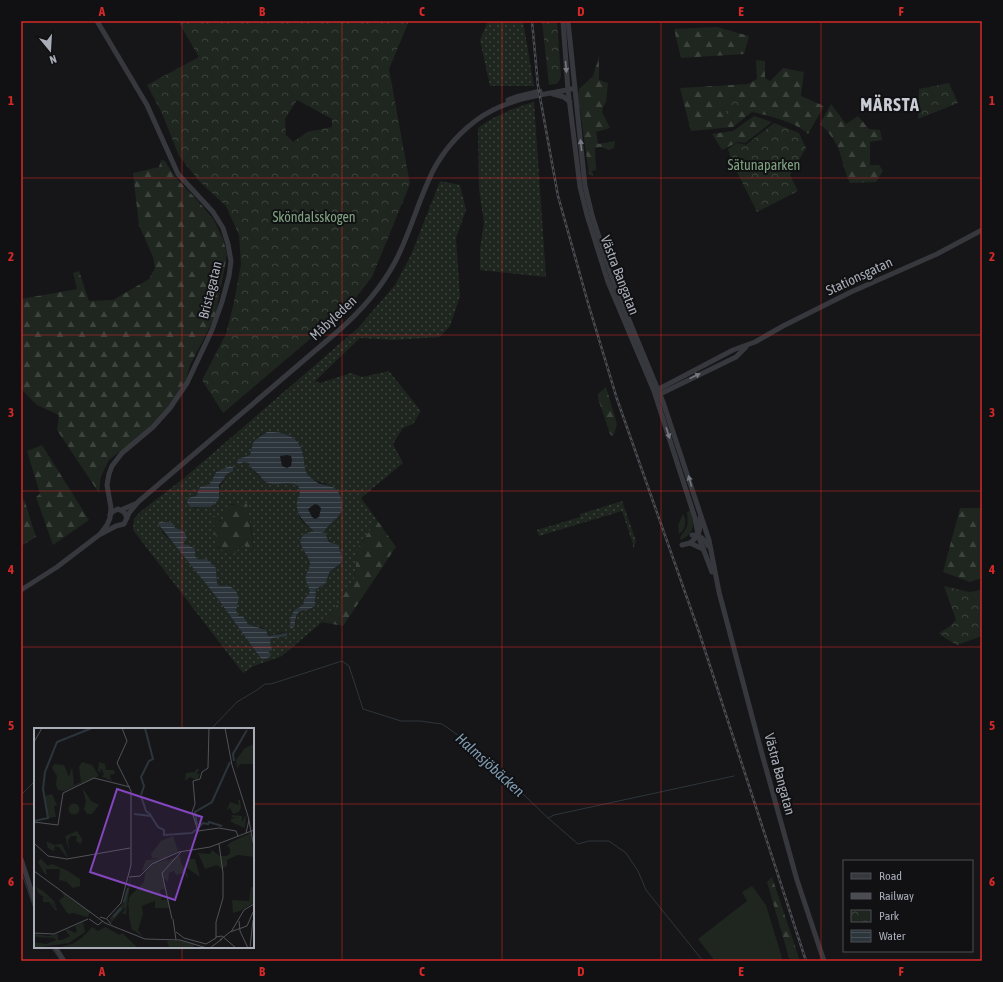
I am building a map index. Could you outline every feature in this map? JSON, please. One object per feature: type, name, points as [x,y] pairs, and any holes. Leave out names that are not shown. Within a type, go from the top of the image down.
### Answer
[{"type":"street","name":"Bristagatan","points":[[97,21],[147,105],[178,174],[213,212],[223,228],[231,261],[229,276],[222,302],[212,330],[187,383],[170,408],[153,428],[122,453],[116,460],[109,474],[107,485],[110,516]]},
{"type":"street","name":"Västra Bangatan","points":[[563,21],[568,88],[580,187],[593,237],[608,282],[657,393],[695,518],[697,528],[695,535]]},
{"type":"street","name":"Västra Bangatan","points":[[568,21],[585,186],[592,215],[613,281],[657,393],[700,513],[709,540],[707,549]]},
{"type":"street","name":"Måbyleden","points":[[530,95],[559,92],[574,86]]},
{"type":"street","points":[[559,92],[570,102]]},
{"type":"street","name":"Måbyleden","points":[[21,590],[57,567],[99,535],[116,526],[124,524],[138,502],[337,332],[362,308],[382,283],[394,264],[408,235],[435,167],[443,154],[464,131],[499,104],[507,100],[530,95],[559,92]]},
{"type":"street","name":"Stationsgatan","points":[[657,393],[733,350],[746,346],[851,292],[937,254],[982,230]]},
{"type":"street","points":[[109,495],[112,502],[126,514],[127,518]]},
{"type":"street","name":"Måbyleden","points":[[99,535],[107,525],[112,512],[138,502]]},
{"type":"street","name":"Västra Bangatan","points":[[695,535],[700,529],[700,513]]},
{"type":"street","points":[[110,516],[111,522],[116,526]]},
{"type":"street","points":[[695,535],[690,543],[707,549]]},
{"type":"street","name":"Västra Bangatan","points":[[695,535],[706,542],[797,880],[824,961]]},
{"type":"street","points":[[21,859],[34,899]]},
{"type":"street","points":[[56,948],[64,961]]},
{"type":"green space","name":"Sköndalsskogen","points":[[178,21],[409,21],[389,69],[410,184],[372,277],[350,305],[223,413],[202,380],[226,334],[241,264],[239,235],[226,206],[200,182],[179,156],[162,113],[147,85],[199,57]],"holes":[[[297,100],[332,119],[332,127],[307,132],[293,142],[286,135],[285,119]]]},
{"type":"green space","points":[[488,21],[523,21],[534,86],[490,86],[480,40]]},
{"type":"green space","points":[[542,21],[557,21],[561,76],[558,83],[549,85]]},
{"type":"green space","points":[[717,27],[749,36],[744,54],[681,58],[674,29]]},
{"type":"green space","points":[[599,55],[599,80],[608,83],[606,102],[602,112],[610,128],[596,132],[598,144],[615,141],[614,148],[609,150],[601,147],[595,148],[596,170],[592,171],[594,177],[589,174],[578,95],[579,89],[593,76]]},
{"type":"green space","points":[[756,60],[765,61],[765,78],[770,81],[783,68],[804,72],[801,96],[824,106],[808,134],[790,123],[774,117],[752,112],[733,127],[691,131],[680,88],[748,84],[757,79]]},
{"type":"green space","points":[[949,83],[958,103],[918,119],[919,89]]},
{"type":"green space","points":[[748,96],[750,106],[728,120],[724,103]]},
{"type":"green space","points":[[534,102],[546,277],[480,270],[480,249],[484,223],[479,189],[478,128],[505,112]]},
{"type":"green space","points":[[831,104],[846,124],[858,116],[869,129],[880,130],[882,140],[870,142],[870,165],[879,165],[883,171],[876,182],[850,183],[837,146],[831,136],[820,124]]},
{"type":"green space","points":[[754,116],[772,122],[745,143],[738,142],[722,150],[712,134],[733,131]]},
{"type":"green space","name":"Sätunaparken","points":[[774,123],[799,133],[806,148],[790,175],[798,191],[757,212],[732,162],[728,149],[737,143],[746,145]]},
{"type":"green space","points":[[161,160],[165,161],[176,178],[214,220],[223,239],[227,254],[225,266],[215,317],[190,365],[185,383],[164,414],[135,440],[109,460],[101,476],[99,493],[57,430],[59,415],[37,405],[21,389],[21,299],[77,289],[73,273],[79,271],[89,301],[113,300],[149,279],[155,268],[153,257],[139,225],[133,173],[159,167]]},
{"type":"green space","points":[[440,181],[460,185],[466,210],[456,238],[460,296],[450,326],[440,337],[394,340],[360,338],[315,381],[320,383],[351,373],[362,377],[389,371],[421,411],[413,424],[403,428],[393,444],[403,463],[361,498],[377,520],[358,548],[354,580],[335,608],[322,622],[282,656],[254,666],[243,673],[133,530],[134,519],[140,512],[183,479],[358,328],[395,285],[411,255]],"holes":[[[267,432],[279,432],[290,436],[298,442],[304,456],[305,471],[307,474],[318,482],[336,489],[339,493],[341,507],[335,521],[322,528],[315,529],[308,526],[299,516],[298,486],[292,483],[273,484],[265,482],[252,469],[249,463],[244,462],[241,458],[249,456],[255,440]],[[229,467],[230,472],[226,474],[220,487],[206,507],[202,506],[194,508],[194,497],[199,489],[210,484],[216,472]],[[233,504],[241,507],[243,505],[248,514],[254,551],[249,550],[244,545],[235,553],[228,555],[217,547],[218,539],[213,531],[216,518],[218,520],[223,520],[226,509],[229,505]],[[158,523],[173,523],[175,528],[179,530],[183,544],[193,547],[196,558],[207,559],[216,568],[217,583],[220,586],[226,586],[238,603],[235,610],[238,616],[244,618],[248,624],[263,628],[268,636],[285,632],[270,640],[271,646],[268,652],[269,654],[262,660],[218,599],[176,546],[163,533]],[[315,531],[325,533],[327,538],[340,551],[343,559],[330,571],[324,585],[317,588],[315,595],[316,601],[297,614],[295,626],[290,624],[293,615],[295,611],[303,606],[309,590],[306,577],[310,563],[300,540],[304,534]]]},
{"type":"green space","points":[[606,387],[617,424],[614,435],[612,436],[598,398],[598,394]]},
{"type":"green space","points":[[42,445],[89,520],[53,545],[36,497],[40,494],[27,451]]},
{"type":"green space","points":[[24,499],[36,537],[21,546],[21,503]]},
{"type":"green space","points":[[622,501],[636,541],[633,549],[633,544],[622,511],[539,536],[537,530],[580,517],[580,514]]},
{"type":"green space","points":[[245,503],[247,504],[254,551],[251,552],[244,545],[235,553],[228,555],[216,545],[218,539],[213,531],[214,527],[212,517],[214,516],[220,521],[224,518],[224,511],[229,505],[241,507]]},
{"type":"green space","points":[[960,508],[982,508],[982,578],[970,582],[943,572]]},
{"type":"green space","points":[[691,510],[693,519],[692,531],[681,540],[680,537],[687,525],[687,512]]},
{"type":"green space","points":[[683,514],[685,525],[679,534],[678,525]]},
{"type":"green space","points":[[377,520],[396,547],[343,626],[322,622],[335,608],[354,580],[358,548]]},
{"type":"green space","points":[[944,586],[969,592],[982,590],[982,636],[957,645],[939,633],[949,627],[956,620]]},
{"type":"green space","points":[[772,877],[800,961],[790,961],[767,882]]},
{"type":"green space","points":[[752,886],[766,905],[783,961],[715,961],[698,939],[747,901],[742,892]]},
{"type":"water","points":[[267,432],[279,432],[295,439],[301,448],[304,457],[305,469],[308,475],[319,483],[336,489],[341,498],[342,505],[339,515],[324,532],[320,532],[325,533],[329,542],[338,545],[343,559],[340,564],[330,571],[325,584],[316,589],[315,606],[301,611],[297,615],[295,626],[291,629],[290,622],[293,613],[296,609],[303,606],[304,599],[309,593],[306,579],[310,562],[301,546],[300,540],[304,534],[314,531],[299,515],[297,502],[300,492],[298,486],[290,483],[270,484],[263,480],[249,463],[237,463],[238,459],[250,455],[255,440]],"holes":[[[280,456],[291,456],[292,460],[291,466],[287,468],[282,466]],[[315,504],[321,508],[319,517],[315,519],[312,517],[308,509]]]},
{"type":"water","points":[[230,466],[233,467],[233,471],[226,474],[219,485],[219,499],[215,504],[209,507],[190,507],[187,502],[188,498],[196,496],[200,487],[210,484],[216,472]]},
{"type":"water","points":[[160,522],[173,523],[175,528],[184,531],[187,538],[183,544],[189,545],[195,549],[196,558],[207,559],[216,568],[217,583],[220,586],[230,586],[236,591],[239,598],[236,610],[238,616],[243,616],[248,624],[266,630],[268,636],[287,633],[287,636],[273,638],[270,640],[272,650],[268,652],[271,654],[270,657],[262,660],[218,599],[158,524]]},
{"type":"waterway","name":"Halmsjöbäcken","points":[[212,728],[237,702],[265,684],[271,684],[342,661],[349,666],[363,709],[401,721],[420,721],[442,724],[468,742],[548,818],[554,815],[734,776]]},
{"type":"waterway","name":"Halmsjöbäcken","points":[[21,795],[34,782]]},
{"type":"waterway","points":[[548,818],[578,844],[589,841],[609,841],[626,853],[638,871],[646,890],[703,961]]},
{"type":"waterway","points":[[21,871],[34,908]]},
{"type":"waterway","points":[[52,948],[61,961]]},
{"type":"railway","points":[[532,21],[538,86],[558,196],[588,303],[617,399],[699,632],[806,961]]},
{"type":"district","name":"MÄRSTA","points":[[890,105]]}]
